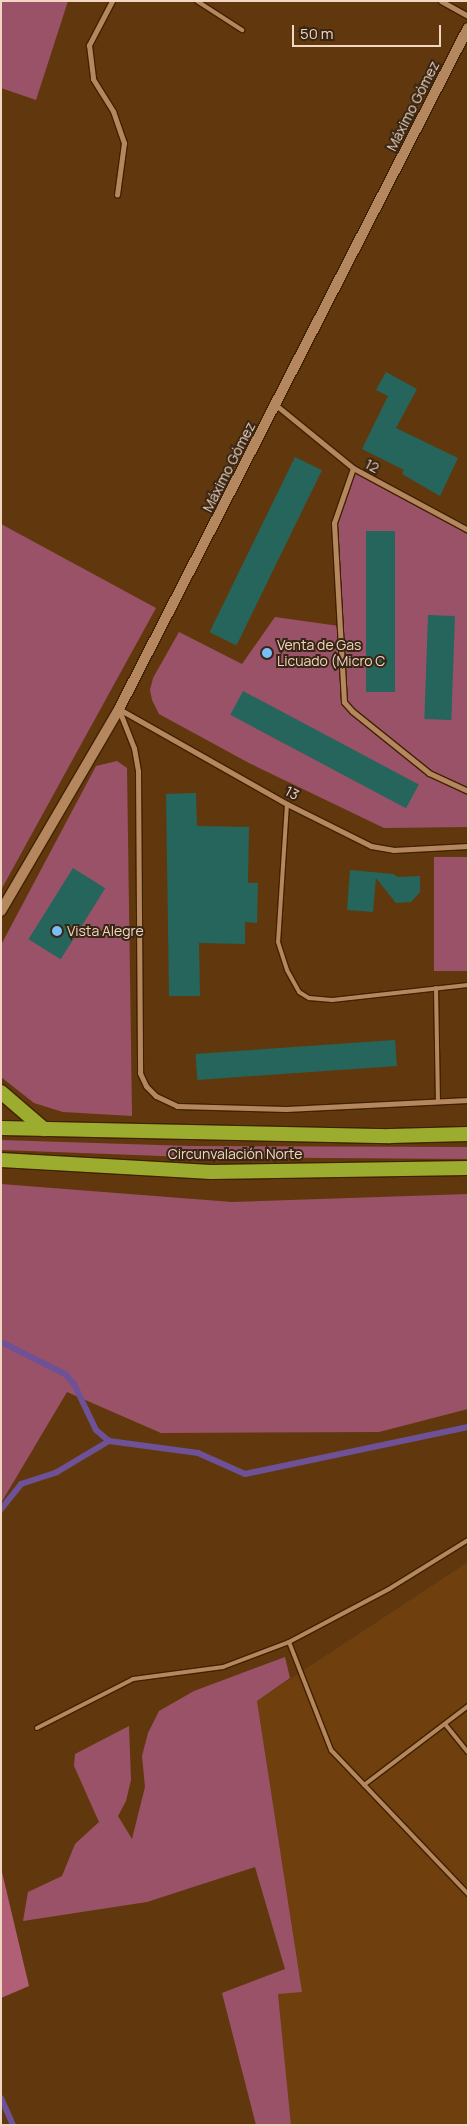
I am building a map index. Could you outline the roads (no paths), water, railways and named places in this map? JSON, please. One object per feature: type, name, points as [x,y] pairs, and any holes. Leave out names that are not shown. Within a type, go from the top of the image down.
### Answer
[{"type":"highway","points":[[1,1092],[44,1129]]},
{"type":"highway","name":"Circunvalación Norte","points":[[1,1128],[390,1136],[468,1134]]},
{"type":"highway","name":"Circunvalación Norte","points":[[1,1160],[211,1172],[468,1168]]},
{"type":"main road","name":"Máximo Gómez","points":[[1,911],[119,709],[277,406],[468,28]]},
{"type":"street","points":[[112,1],[89,45],[93,79],[113,111],[124,144],[117,195]]},
{"type":"street","points":[[441,1],[468,16]]},
{"type":"street","name":"12","points":[[277,406],[352,468],[468,530]]},
{"type":"street","points":[[352,468],[334,523],[344,702],[352,712],[429,773],[468,791]]},
{"type":"street","points":[[119,709],[138,771],[140,1073],[146,1086],[156,1096],[177,1106],[286,1109],[468,1100]]},
{"type":"street","name":"13","points":[[119,709],[288,804],[371,846],[393,850],[468,846]]},
{"type":"lane","points":[[197,1],[242,30]]},
{"type":"lane","points":[[288,804],[278,942],[287,970],[299,992],[309,998],[332,1000],[468,985]]},
{"type":"lane","points":[[436,988],[438,1101]]},
{"type":"lane","points":[[37,1728],[133,1680],[223,1666],[289,1642],[389,1590],[468,1540]]},
{"type":"lane","points":[[289,1642],[331,1750],[468,1894]]},
{"type":"lane","points":[[364,1784],[468,1706]]},
{"type":"lane","points":[[445,1724],[468,1752]]},
{"type":"waterway","points":[[1,1342],[65,1374],[74,1384],[96,1430],[109,1441]]},
{"type":"waterway","points":[[1,1509],[21,1484],[57,1472],[109,1441],[198,1453],[245,1474],[468,1427]]},
{"type":"waterway","points":[[1,2098],[13,2125]]},
{"type":"place","name":"Venta de Gas Licuado (Micro C","points":[[267,653]]},
{"type":"place","name":"Vista Alegre","points":[[57,931]]}]
